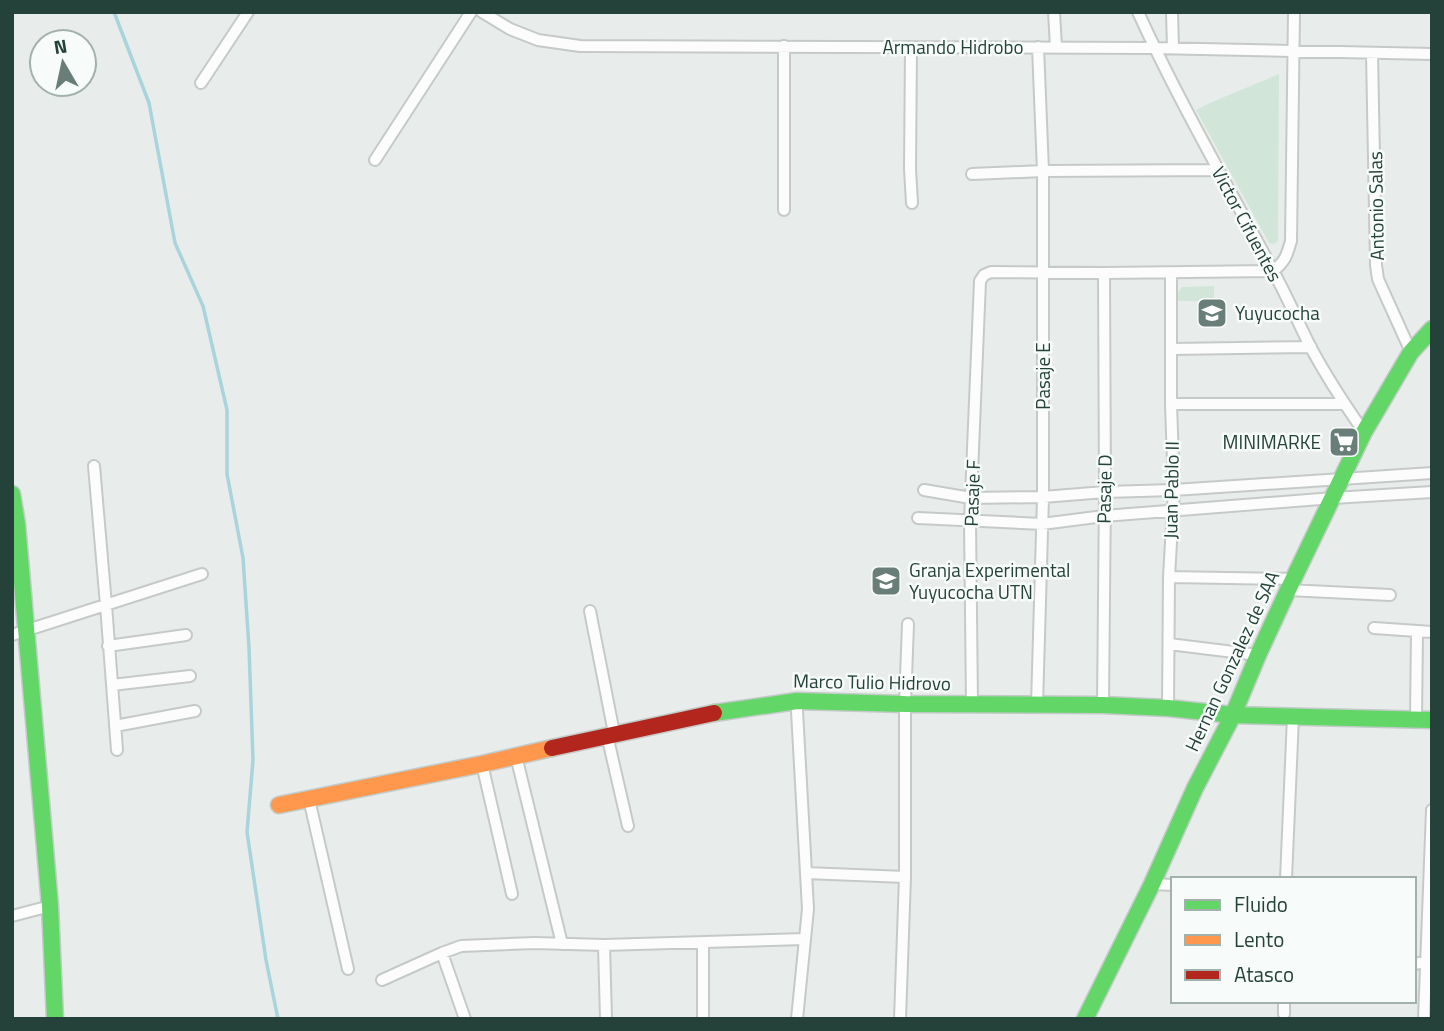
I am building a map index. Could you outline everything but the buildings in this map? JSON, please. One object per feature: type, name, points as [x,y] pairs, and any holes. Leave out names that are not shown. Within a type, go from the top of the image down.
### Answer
[{"type":"street","points":[[201,83],[248,12]]},
{"type":"street","points":[[375,160],[471,12]]},
{"type":"street","name":"Armando Hidrobo","points":[[482,12],[510,29],[538,40],[580,46],[1173,48],[1432,54]]},
{"type":"street","points":[[1054,12],[1056,47]]},
{"type":"street","name":"Victor Cifuentes","points":[[1138,12],[1154,48],[1311,347],[1344,404],[1364,432]]},
{"type":"street","points":[[1172,12],[1173,48]]},
{"type":"street","points":[[1043,272],[1273,271],[1286,258],[1291,241],[1294,12]]},
{"type":"street","points":[[784,46],[784,211]]},
{"type":"street","points":[[911,47],[912,203]]},
{"type":"street","name":"Pasaje E","points":[[1037,705],[1042,524],[1043,272],[1043,172],[1038,47]]},
{"type":"street","name":"Antonio Salas","points":[[1372,53],[1376,265],[1378,279],[1411,352]]},
{"type":"street","points":[[972,174],[1218,170]]},
{"type":"street","name":"Pasaje F","points":[[972,704],[970,522],[980,281],[984,275],[991,272],[1043,272]]},
{"type":"street","name":"Juan Pablo II","points":[[1168,708],[1169,577],[1174,490],[1171,272]]},
{"type":"street","name":"Pasaje D","points":[[1103,705],[1104,273]]},
{"type":"street","name":"Hernan Gonzalez de SAA","points":[[1085,1019],[1152,884],[1195,788],[1233,715],[1258,655],[1364,432],[1411,352],[1432,328]]},
{"type":"street","points":[[1171,349],[1311,347]]},
{"type":"street","points":[[1171,404],[1344,404]]},
{"type":"street","points":[[94,466],[117,750]]},
{"type":"street","points":[[924,490],[971,498],[1042,497],[1432,473]]},
{"type":"street","points":[[918,518],[1042,524],[1104,516],[1432,492]]},
{"type":"street","points":[[12,494],[19,633],[50,906],[55,1019]]},
{"type":"street","points":[[19,633],[202,574]]},
{"type":"street","points":[[1169,577],[1291,584],[1390,595]]},
{"type":"street","points":[[590,611],[628,826]]},
{"type":"street","points":[[900,1019],[905,877],[908,624]]},
{"type":"street","points":[[1374,628],[1432,632]]},
{"type":"street","points":[[1417,631],[1424,720]]},
{"type":"street","points":[[108,646],[186,635]]},
{"type":"street","points":[[1168,644],[1258,655]]},
{"type":"street","points":[[112,685],[190,676]]},
{"type":"street","points":[[797,701],[808,909],[797,1019]]},
{"type":"street","name":"Marco Tulio Hidrovo","points":[[279,805],[729,710],[797,701],[1103,705],[1233,715],[1424,720]]},
{"type":"street","points":[[115,726],[195,711]]},
{"type":"street","points":[[1286,877],[1293,717]]},
{"type":"street","points":[[516,756],[562,944]]},
{"type":"street","points":[[482,764],[512,894]]},
{"type":"street","points":[[309,799],[348,969]]},
{"type":"street","points":[[1424,1019],[1429,961],[1432,810]]},
{"type":"street","points":[[806,873],[905,877]]},
{"type":"street","points":[[1152,884],[1171,884]]},
{"type":"street","points":[[12,916],[50,906]]},
{"type":"street","points":[[382,980],[461,946],[480,944],[604,945],[805,939]]},
{"type":"street","points":[[703,943],[703,1019]]},
{"type":"street","points":[[604,945],[606,1019]]},
{"type":"street","points":[[442,953],[466,1019]]},
{"type":"street","points":[[1284,1003],[1284,1014]]},
{"type":"green space","points":[[1279,74],[1278,241],[1274,244],[1269,243],[1196,110]]},
{"type":"green space","points":[[1214,286],[1214,301],[1178,301],[1178,292],[1182,287]]},
{"type":"waterway","points":[[114,12],[149,103],[175,243],[203,306],[227,410],[227,474],[243,558],[249,648],[253,760],[247,832],[266,960],[278,1019]]},
{"type":"traffic: fast","points":[[1085,1019],[1152,884],[1195,788],[1233,715],[1288,590],[1364,432],[1411,352],[1432,329]]},
{"type":"traffic: fast","points":[[12,494],[17,524],[50,906],[55,1019]]},
{"type":"traffic: fast","points":[[714,713],[797,701],[1103,705],[1233,715],[1432,720]]},
{"type":"traffic: slow","points":[[279,805],[552,748]]},
{"type":"traffic: jam","points":[[552,748],[714,713]]},
{"type":"place","name":"Yuyucocha","points":[[1212,313]]},
{"type":"place","name":"MINIMARKE","points":[[1344,442]]},
{"type":"place","name":"Granja Experimental Yuyucocha UTN","points":[[886,581]]}]
